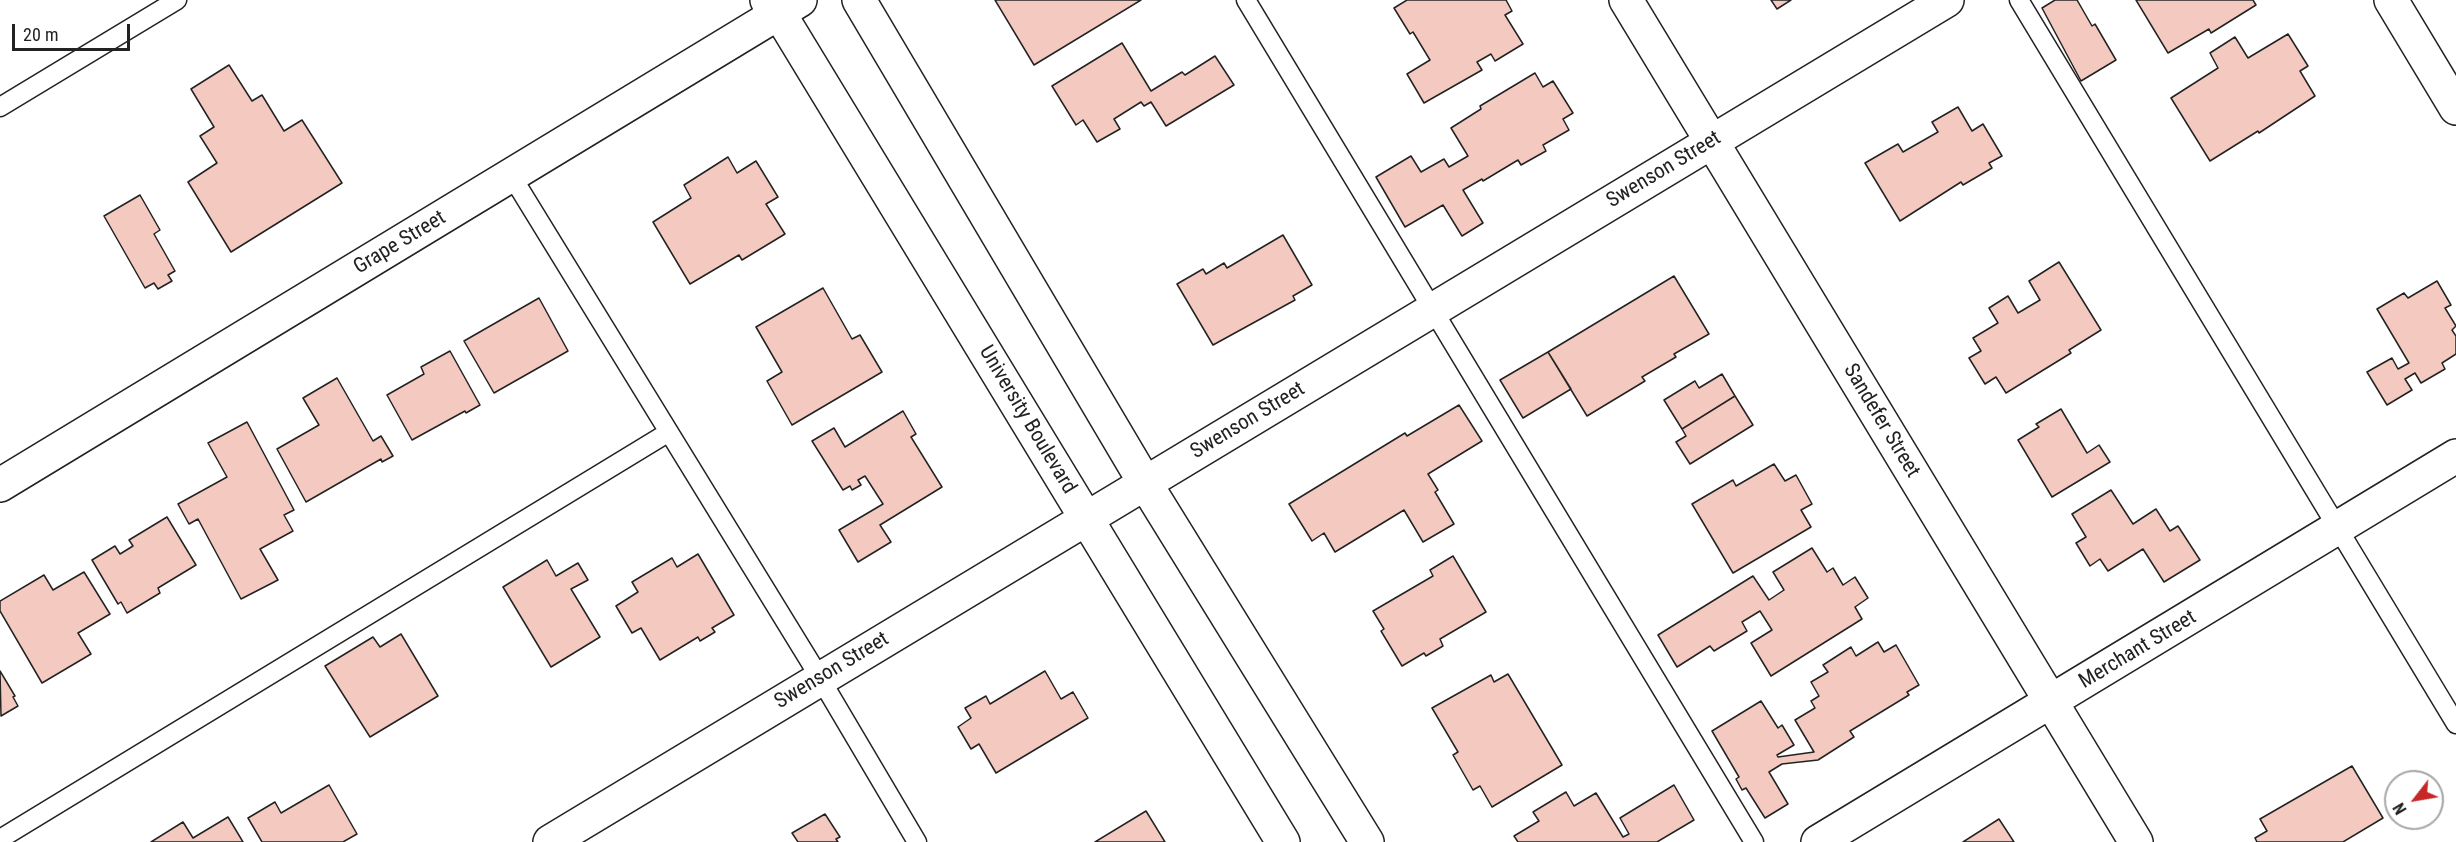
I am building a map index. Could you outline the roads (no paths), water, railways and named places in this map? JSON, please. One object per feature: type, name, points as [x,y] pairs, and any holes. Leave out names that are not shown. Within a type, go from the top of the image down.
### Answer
[{"type":"street","points":[[859,0],[1145,483],[1367,842]]},
{"type":"street","name":"Sandefer Street","points":[[1626,0],[2136,842]]},
{"type":"street","name":"Swenson Street","points":[[550,842],[1947,0]]},
{"type":"street","points":[[2391,0],[2456,108]]},
{"type":"street","name":"Grape Street","points":[[0,485],[511,176],[782,4]]},
{"type":"street","name":"University Boulevard","points":[[782,4],[1086,517],[1283,842]]},
{"type":"street","name":"Merchant Street","points":[[1818,842],[2456,456]]},
{"type":"lane","points":[[0,108],[177,0]]},
{"type":"lane","points":[[1246,0],[1754,842]]},
{"type":"lane","points":[[2019,0],[2456,724]]},
{"type":"lane","points":[[511,176],[820,678],[917,842]]},
{"type":"lane","points":[[0,839],[669,432]]}]
